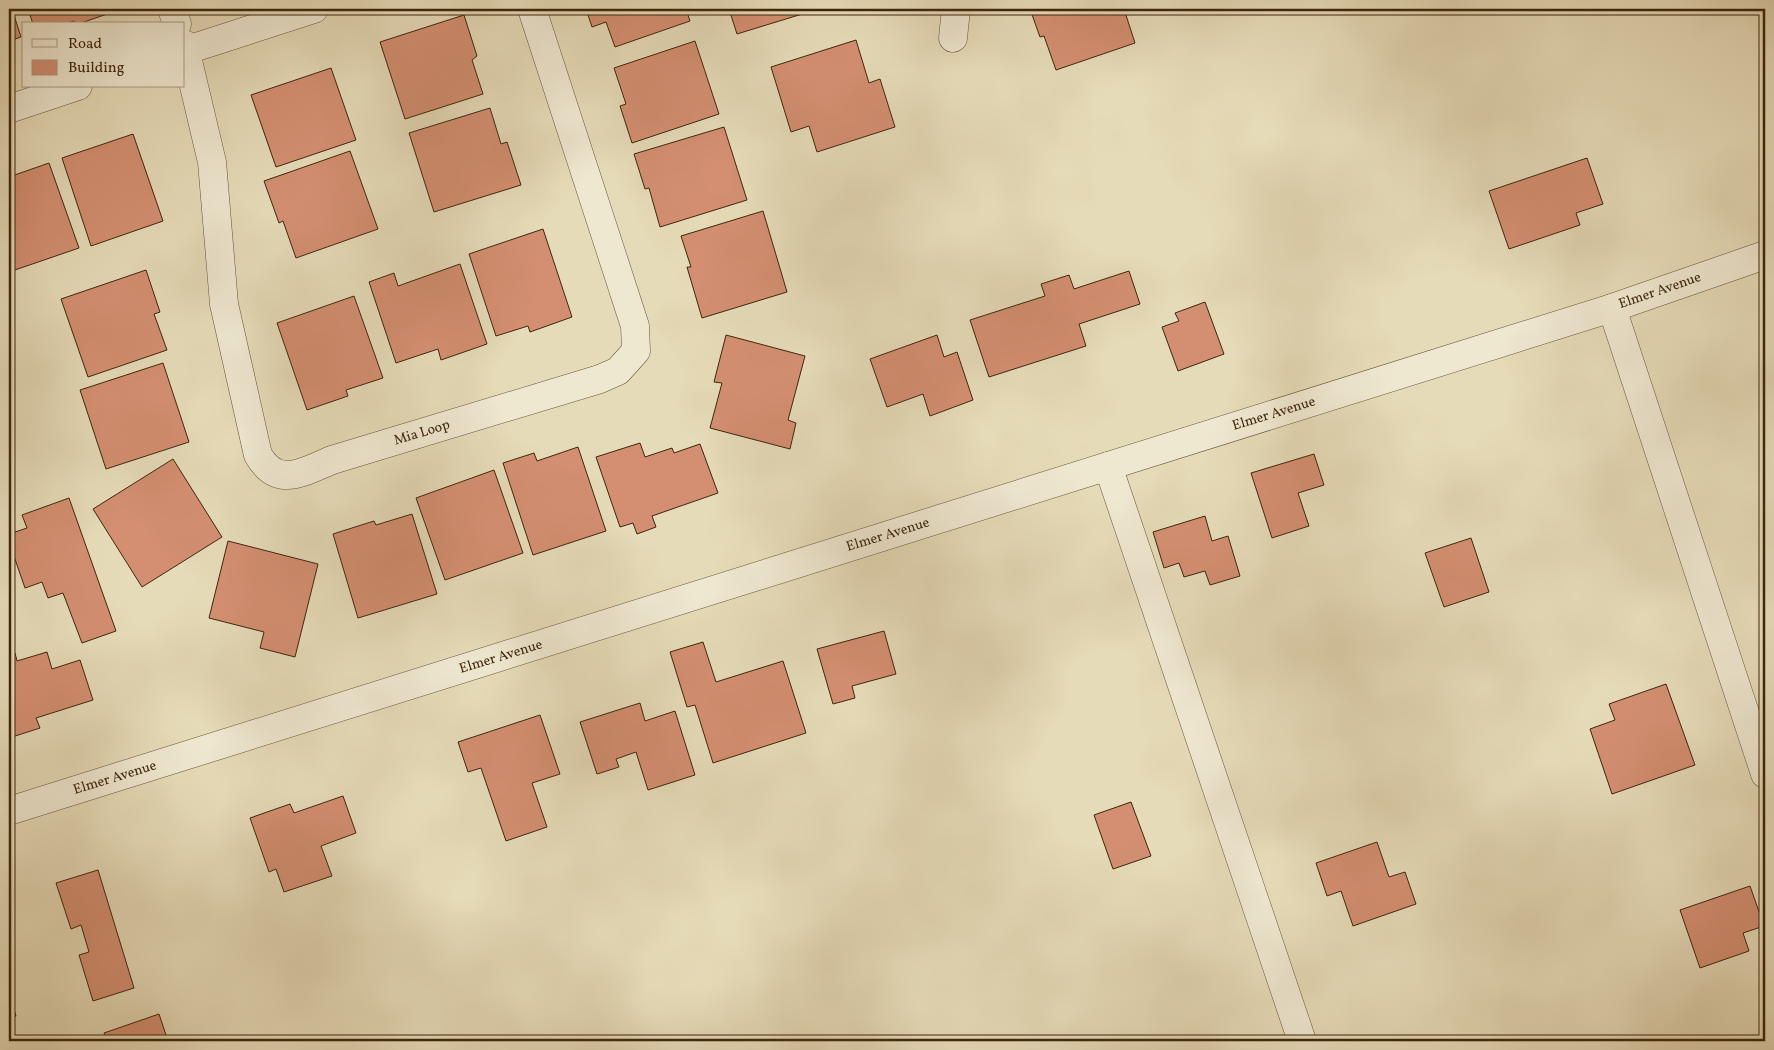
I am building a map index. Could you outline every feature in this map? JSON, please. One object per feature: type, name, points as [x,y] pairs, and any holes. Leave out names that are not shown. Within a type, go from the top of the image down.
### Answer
[{"type":"street","points":[[172,9],[176,22]]},
{"type":"street","points":[[185,49],[314,9]]},
{"type":"street","name":"Mia Loop","points":[[185,49],[212,162],[224,304],[258,455],[264,466],[273,473],[294,474],[332,460],[600,379],[618,371],[636,351],[635,326],[532,9]]},
{"type":"street","points":[[953,38],[956,9]]},
{"type":"street","points":[[9,109],[72,88]]},
{"type":"street","name":"Elmer Avenue","points":[[9,812],[1612,308],[1765,255]]},
{"type":"street","points":[[1612,308],[1765,774]]},
{"type":"street","points":[[1108,466],[1302,1041]]},
{"type":"building","points":[[9,9],[12,9],[21,37],[9,41]]},
{"type":"building","points":[[28,9],[115,9],[116,11],[84,22],[32,22]]},
{"type":"building","points":[[586,9],[686,9],[690,21],[615,47],[606,22],[592,27]]},
{"type":"building","points":[[729,9],[812,9],[812,11],[737,34]]},
{"type":"building","points":[[1030,9],[1124,9],[1135,43],[1056,70],[1044,36],[1040,37]]},
{"type":"building","points":[[464,15],[477,56],[472,60],[483,94],[405,119],[380,42]]},
{"type":"building","points":[[856,40],[869,83],[880,79],[895,127],[817,152],[809,126],[791,132],[771,67]]},
{"type":"building","points":[[695,41],[719,114],[632,143],[620,106],[626,104],[614,68]]},
{"type":"building","points":[[331,68],[356,140],[276,167],[251,95]]},
{"type":"building","points":[[490,108],[501,144],[507,142],[521,185],[434,212],[409,133]]},
{"type":"building","points":[[724,127],[747,200],[660,227],[649,188],[645,189],[634,154]]},
{"type":"building","points":[[133,134],[163,221],[91,246],[62,158]]},
{"type":"building","points":[[350,151],[378,229],[296,258],[283,221],[279,223],[264,181]]},
{"type":"building","points":[[1587,158],[1603,204],[1576,213],[1580,225],[1509,249],[1489,191]]},
{"type":"building","points":[[49,163],[79,248],[9,272],[9,177]]},
{"type":"building","points":[[763,211],[787,292],[702,318],[687,267],[691,267],[681,236]]},
{"type":"building","points":[[543,229],[572,317],[530,332],[528,326],[496,336],[469,254]]},
{"type":"building","points":[[460,264],[487,344],[441,360],[438,349],[396,363],[369,282],[394,273],[398,286]]},
{"type":"building","points":[[146,270],[160,312],[154,314],[167,350],[88,377],[61,299]]},
{"type":"building","points":[[1129,271],[1140,304],[1079,324],[1086,346],[989,377],[970,320],[1045,296],[1041,284],[1069,275],[1074,289]]},
{"type":"building","points":[[354,296],[383,378],[346,390],[348,396],[307,410],[277,323]]},
{"type":"building","points":[[1205,302],[1224,354],[1178,371],[1162,327],[1179,321],[1175,313]]},
{"type":"building","points":[[726,335],[805,356],[788,420],[796,423],[790,449],[710,428],[722,383],[714,382]]},
{"type":"building","points":[[937,335],[944,357],[957,352],[973,400],[930,416],[923,394],[887,407],[870,359]]},
{"type":"building","points":[[163,363],[189,442],[106,469],[80,390]]},
{"type":"building","points":[[640,443],[645,457],[672,448],[674,453],[700,444],[718,493],[652,516],[656,527],[637,534],[633,523],[620,527],[596,457]]},
{"type":"building","points":[[578,447],[606,531],[533,555],[503,463],[534,453],[537,461]]},
{"type":"building","points":[[1314,454],[1324,485],[1298,493],[1309,526],[1272,538],[1251,473]]},
{"type":"building","points":[[173,459],[222,537],[142,587],[93,509]]},
{"type":"building","points":[[494,470],[523,553],[445,580],[416,498]]},
{"type":"building","points":[[69,498],[116,631],[82,643],[63,593],[48,598],[42,582],[25,588],[9,542],[9,534],[27,528],[22,515]]},
{"type":"building","points":[[412,514],[437,594],[358,618],[333,534],[374,521],[376,525]]},
{"type":"building","points":[[1205,516],[1212,541],[1228,536],[1240,576],[1210,585],[1205,571],[1184,577],[1179,563],[1164,568],[1153,532]]},
{"type":"building","points":[[1471,538],[1489,592],[1444,607],[1425,553]]},
{"type":"building","points":[[228,541],[318,564],[295,657],[260,648],[264,632],[209,618]]},
{"type":"building","points":[[884,631],[896,674],[852,686],[855,698],[833,704],[817,649]]},
{"type":"building","points":[[703,642],[716,682],[783,661],[806,733],[713,763],[695,705],[687,707],[670,652]]},
{"type":"building","points":[[47,652],[52,669],[80,660],[93,700],[36,718],[40,728],[9,738],[9,655],[15,653],[17,661]]},
{"type":"building","points":[[1666,684],[1695,765],[1612,794],[1590,729],[1615,720],[1609,704]]},
{"type":"building","points":[[640,703],[645,721],[675,711],[695,775],[648,790],[636,752],[616,759],[619,767],[597,774],[580,722]]},
{"type":"building","points":[[540,715],[560,774],[532,783],[547,827],[506,841],[481,768],[468,772],[458,742]]},
{"type":"building","points":[[343,796],[356,833],[321,846],[332,876],[284,892],[276,869],[269,872],[250,818],[290,804],[294,813]]},
{"type":"building","points":[[1131,802],[1151,856],[1113,869],[1094,815]]},
{"type":"building","points":[[1377,842],[1389,877],[1405,872],[1416,904],[1353,926],[1341,891],[1327,896],[1316,863]]},
{"type":"building","points":[[98,870],[134,988],[93,1001],[79,955],[89,952],[81,925],[71,929],[56,883]]},
{"type":"building","points":[[1750,886],[1764,926],[1743,933],[1749,951],[1700,968],[1680,910]]},
{"type":"building","points":[[9,995],[16,1016],[9,1018]]},
{"type":"building","points":[[159,1014],[168,1041],[107,1041],[104,1033]]}]
